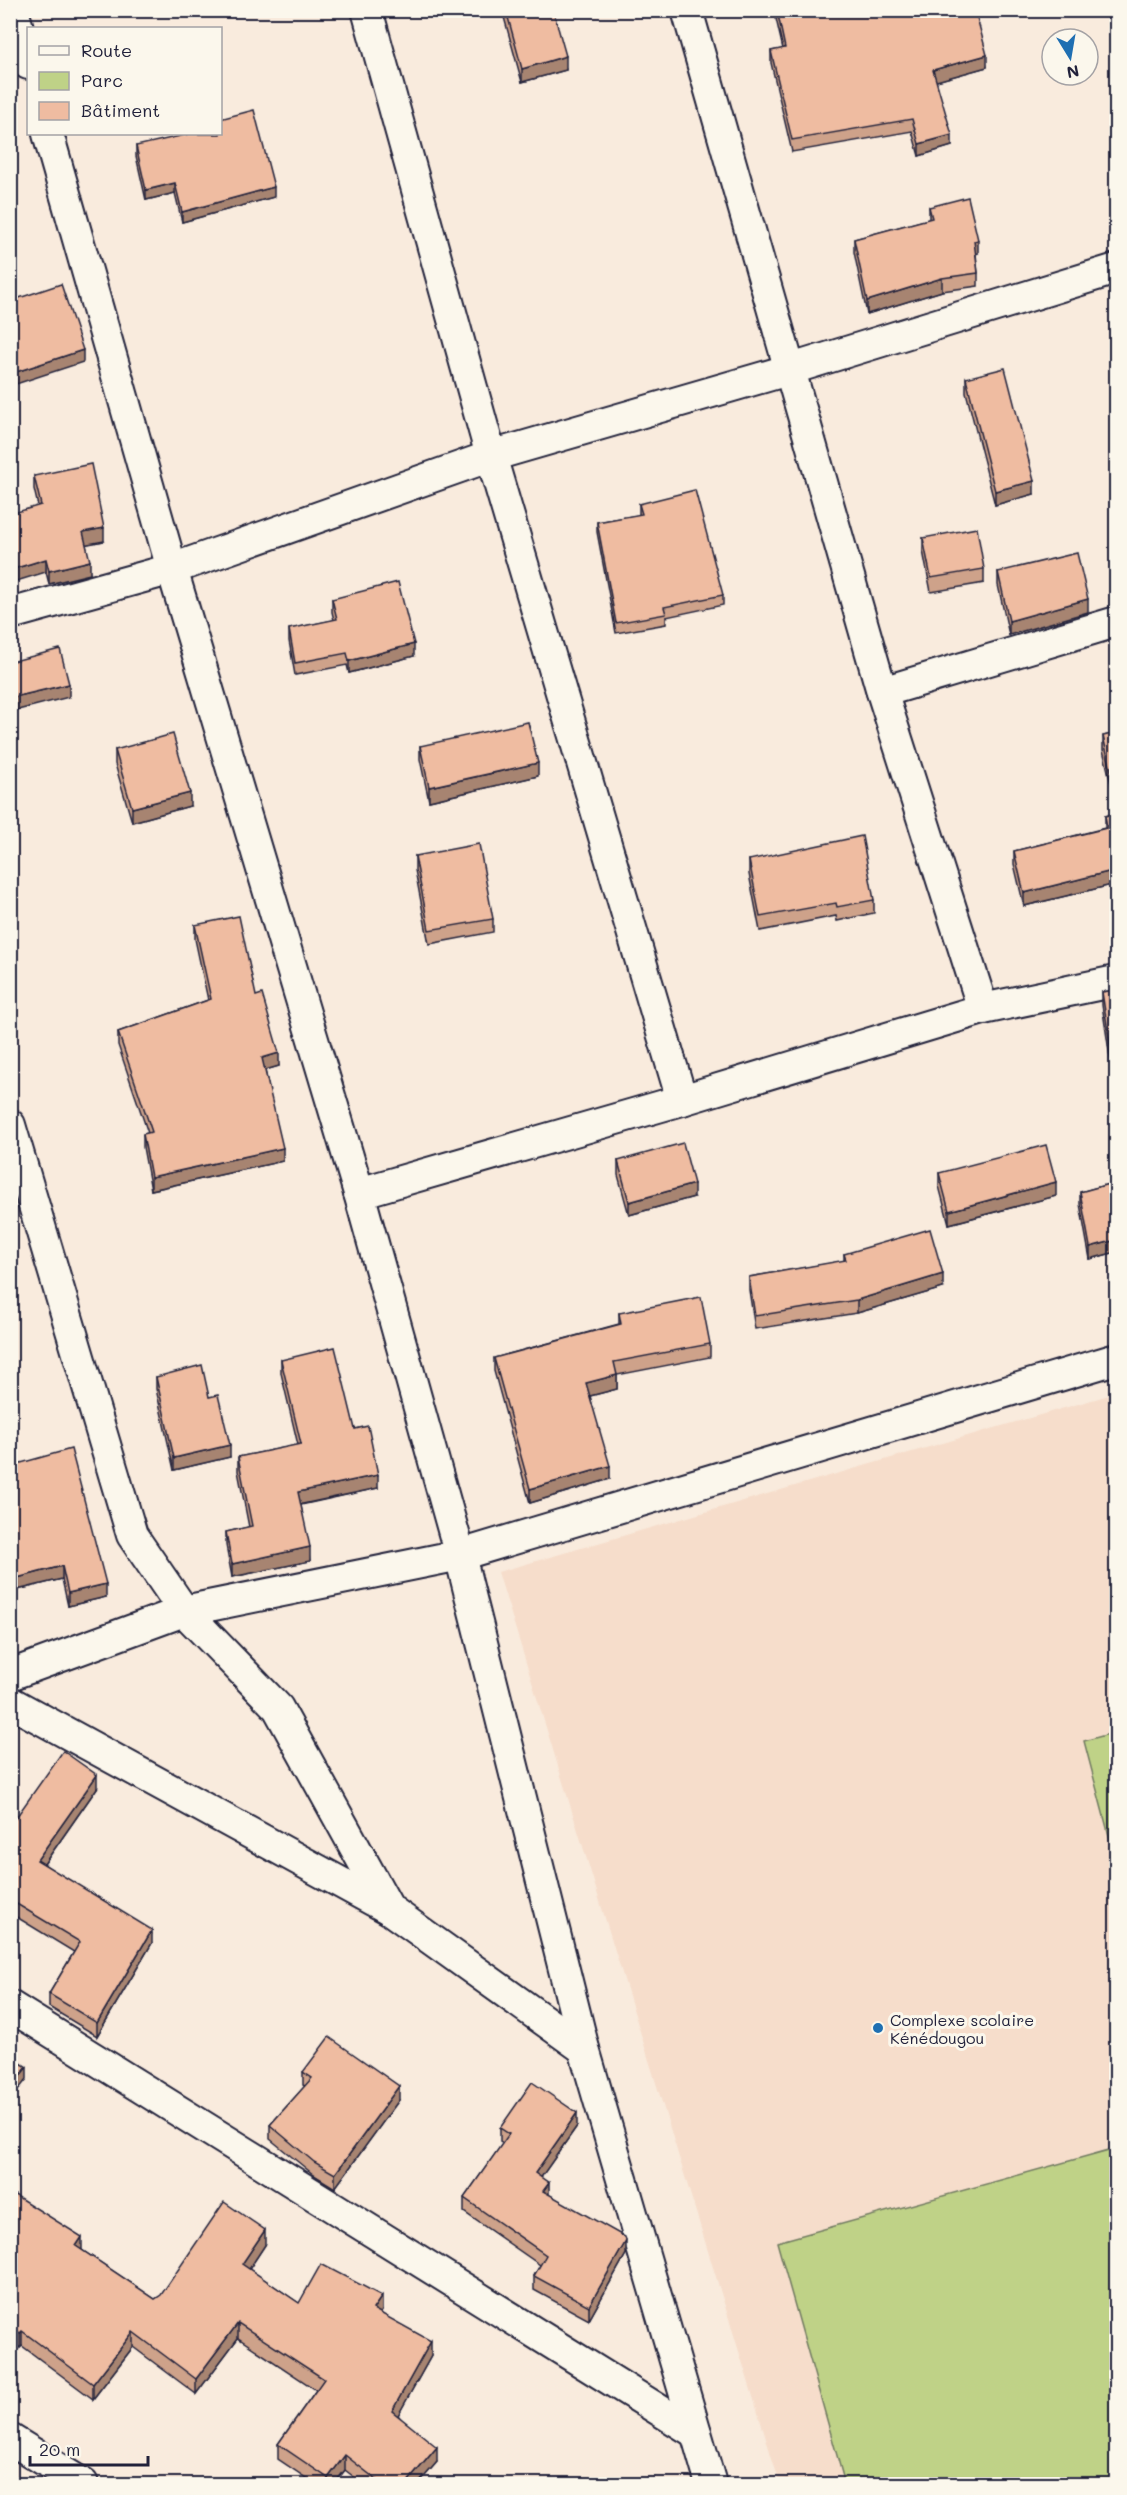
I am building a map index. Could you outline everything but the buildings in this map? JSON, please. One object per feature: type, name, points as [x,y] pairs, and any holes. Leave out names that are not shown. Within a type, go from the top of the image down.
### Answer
[{"type":"street","points":[[13,10],[27,60]]},
{"type":"street","points":[[367,10],[491,456],[682,1100]]},
{"type":"street","points":[[687,10],[788,370],[882,692],[983,1009]]},
{"type":"street","points":[[48,135],[172,569],[359,1192],[460,1555],[584,2049],[711,2484]]},
{"type":"street","points":[[10,614],[172,569],[491,456],[788,370],[1116,269]]},
{"type":"street","points":[[882,692],[1116,622]]},
{"type":"street","points":[[359,1192],[682,1100],[983,1009],[1116,981]]},
{"type":"street","points":[[10,1125],[132,1535],[184,1611],[278,1708],[389,1909]]},
{"type":"street","points":[[10,1675],[184,1611],[460,1555],[1116,1359]]},
{"type":"street","points":[[10,1702],[389,1909],[584,2049]]},
{"type":"street","points":[[10,2006],[696,2433]]},
{"type":"street","points":[[10,2439],[83,2484]]},
{"type":"shaded area","name":"Complexe scolaire Kénédougou","points":[[1116,1393],[1116,2484],[780,2484],[498,1572]]},
{"type":"green space","points":[[1116,1732],[1116,1862],[1084,1741]]},
{"type":"green space","points":[[1116,2148],[1116,2484],[845,2484],[777,2242]]},
{"type":"place","name":"Complexe scolaire Kénédougou","points":[[878,2028]]}]
